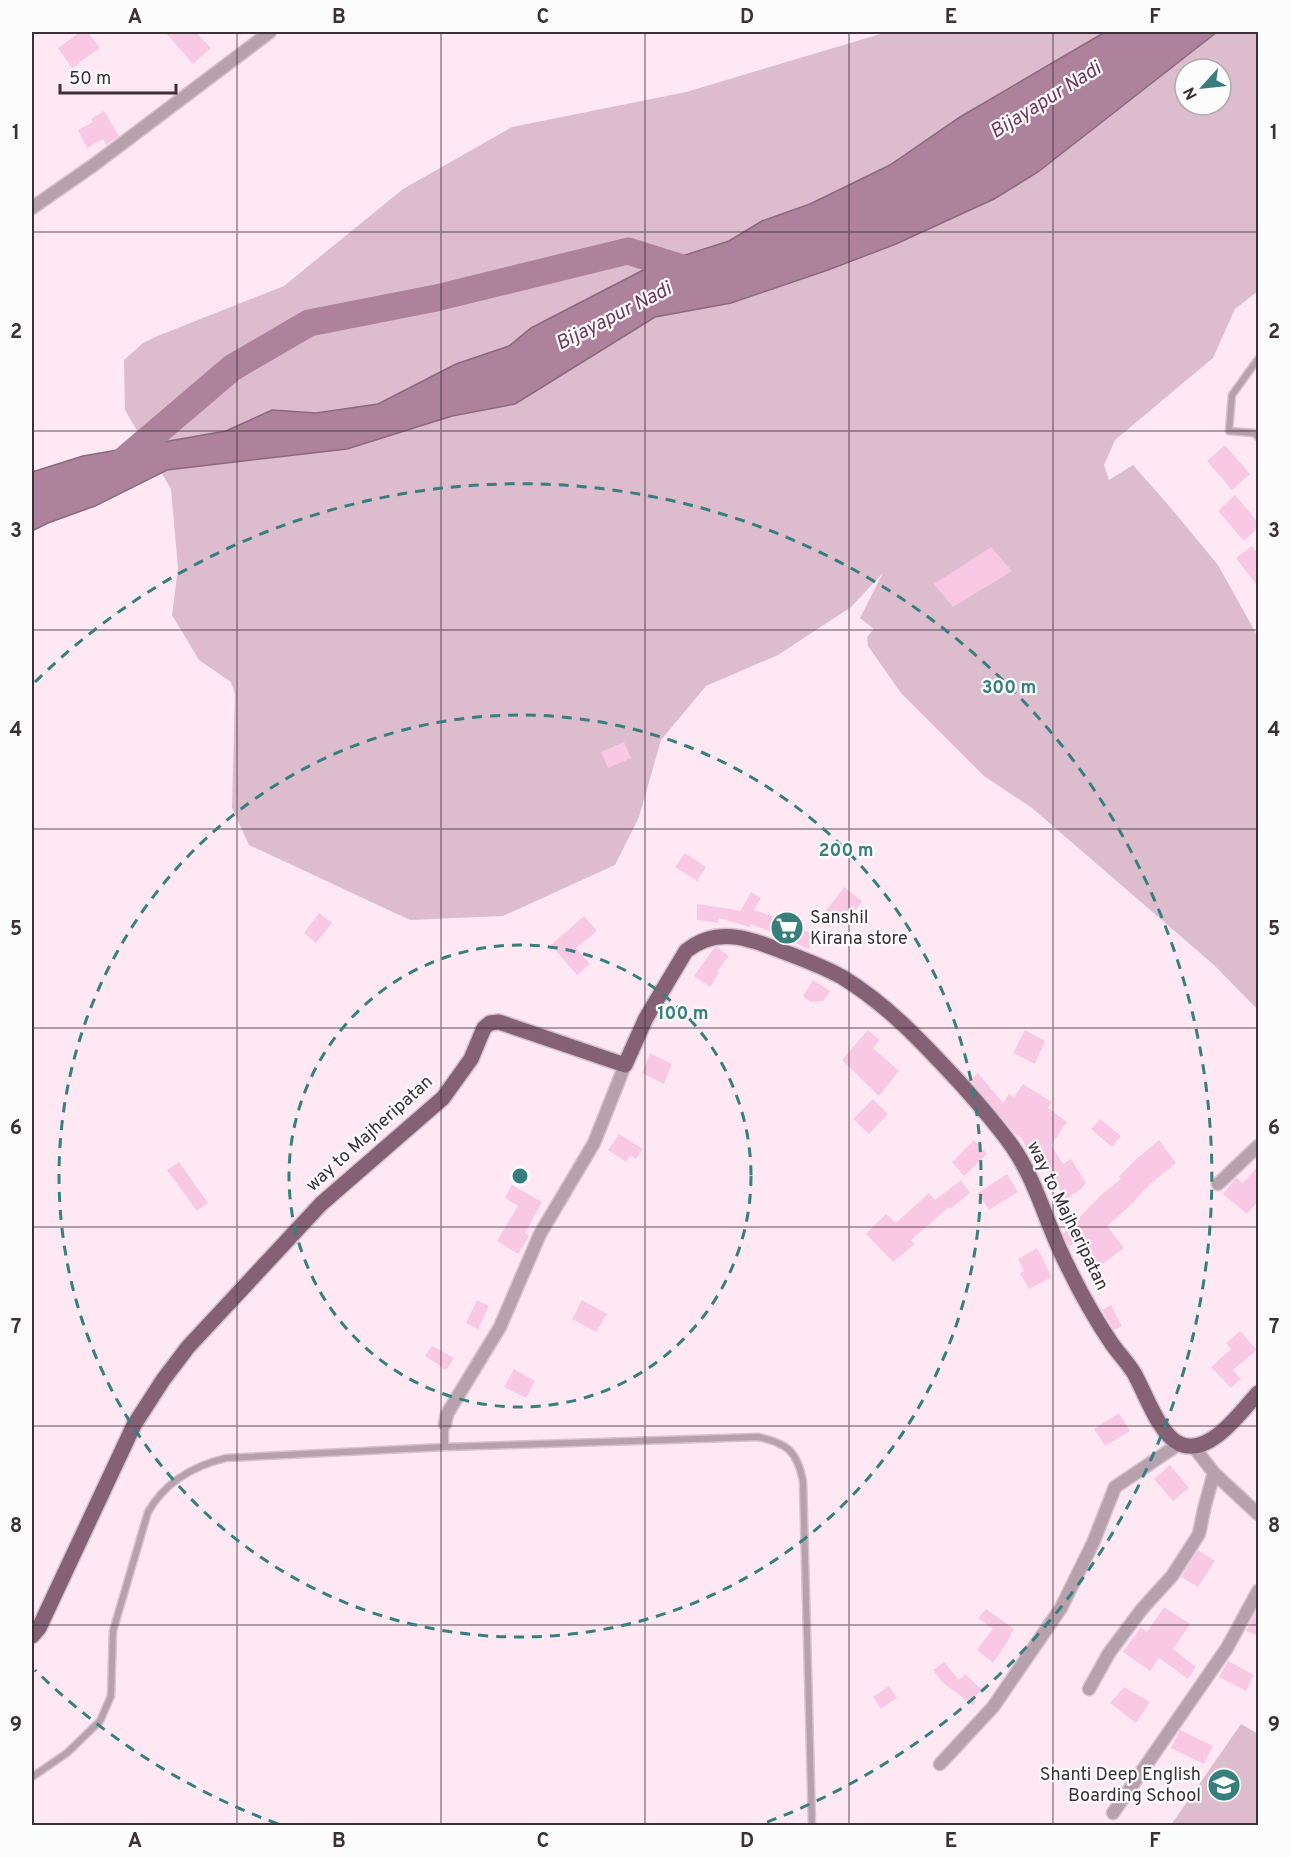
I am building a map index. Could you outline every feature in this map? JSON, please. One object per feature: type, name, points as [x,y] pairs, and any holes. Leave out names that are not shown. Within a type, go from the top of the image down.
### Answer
[{"type":"main road","name":"way to Majheripatan","points":[[32,1636],[39,1628],[134,1425],[163,1380],[188,1347],[321,1204],[443,1098],[471,1059],[484,1029],[490,1023],[500,1022],[625,1065],[646,1018],[683,957],[695,944],[708,938],[725,936],[748,939],[805,960],[842,977],[906,1026],[982,1109],[1012,1147],[1029,1176],[1067,1265],[1099,1324],[1133,1372],[1162,1426],[1171,1438],[1186,1445]]},
{"type":"main road","points":[[1186,1445],[1199,1446],[1213,1439],[1258,1393]]},
{"type":"street","points":[[32,208],[95,164],[270,32]]},
{"type":"street","points":[[445,1424],[447,1414],[500,1327],[540,1234],[594,1143],[625,1065]]},
{"type":"street","points":[[1218,1184],[1258,1146]]},
{"type":"street","points":[[940,1764],[993,1707],[1060,1608],[1092,1543],[1115,1487],[1186,1445],[1258,1514]]},
{"type":"street","points":[[1089,1689],[1109,1653],[1142,1609],[1172,1576],[1199,1534],[1214,1473]]},
{"type":"street","points":[[1113,1813],[1227,1648],[1258,1591]]},
{"type":"lane","points":[[1258,359],[1232,395],[1229,431],[1254,433],[1258,437]]},
{"type":"lane","points":[[445,1424],[445,1447]]},
{"type":"lane","points":[[32,1777],[67,1753],[100,1721],[111,1696],[113,1631],[148,1512],[155,1500],[169,1486],[186,1472],[205,1463],[226,1458],[445,1447],[758,1437],[778,1442],[792,1452],[800,1466],[803,1481],[812,1826]]},
{"type":"shaded area","points":[[887,32],[1258,32],[1258,291],[1235,309],[1213,358],[1115,440],[1104,465],[1109,480],[1133,465],[1218,565],[1258,637],[1258,1010],[1214,965],[1032,808],[984,776],[901,693],[868,646],[867,637],[874,629],[860,618],[883,573],[851,607],[778,655],[706,686],[661,740],[639,817],[615,865],[503,916],[410,920],[249,845],[232,808],[235,694],[231,682],[199,660],[172,615],[178,568],[171,489],[125,410],[124,360],[143,343],[155,337],[284,286],[403,189],[512,127],[686,92]]},
{"type":"shaded area","name":"Shanti Deep English Boarding School","points":[[1241,1724],[1258,1734],[1258,1825],[1171,1825]]},
{"type":"water","name":"Bijayapur Nadi","points":[[1105,32],[1217,32],[1185,57],[1173,57],[1173,66],[1038,172],[994,199],[896,244],[731,303],[655,317],[515,404],[452,416],[347,449],[167,470],[95,506],[32,531],[32,472],[83,456],[226,431],[272,410],[316,413],[378,404],[456,364],[509,346],[531,328],[651,266],[729,241],[762,221],[810,204],[890,165],[960,117]]},
{"type":"building","points":[[80,32],[88,32],[100,48],[72,68],[58,48]]},
{"type":"building","points":[[165,32],[196,32],[211,48],[193,64]]},
{"type":"building","points":[[104,111],[119,136],[106,145],[103,139],[87,148],[78,130],[93,122],[91,119]]},
{"type":"building","points":[[1225,445],[1250,474],[1232,490],[1207,461]]},
{"type":"building","points":[[1235,495],[1258,522],[1258,528],[1244,541],[1218,511]]},
{"type":"building","points":[[1252,546],[1258,554],[1258,587],[1236,558]]},
{"type":"building","points":[[991,547],[1012,571],[953,607],[934,584]]},
{"type":"building","points":[[624,742],[631,758],[608,768],[601,752]]},
{"type":"building","points":[[685,853],[706,867],[697,881],[675,867]]},
{"type":"building","points":[[844,887],[862,901],[843,926],[825,912]]},
{"type":"building","points":[[751,892],[761,898],[754,910],[781,919],[784,912],[801,920],[797,927],[814,935],[809,949],[791,941],[789,944],[776,939],[772,937],[774,933],[751,924],[750,927],[719,918],[718,923],[697,920],[697,904],[743,911],[741,910]]},
{"type":"building","points":[[319,913],[332,923],[316,943],[304,933]]},
{"type":"building","points":[[584,916],[597,931],[576,948],[590,964],[577,975],[551,945]]},
{"type":"building","points":[[717,947],[729,956],[717,971],[719,973],[710,987],[694,976]]},
{"type":"building","points":[[813,980],[830,991],[823,1001],[810,1002],[803,996]]},
{"type":"building","points":[[868,1030],[880,1040],[873,1048],[899,1071],[879,1096],[842,1060]]},
{"type":"building","points":[[1025,1030],[1045,1041],[1035,1064],[1013,1053]]},
{"type":"building","points":[[650,1053],[672,1064],[664,1084],[642,1073]]},
{"type":"building","points":[[978,1073],[1003,1103],[1009,1094],[1014,1097],[1023,1084],[1052,1102],[1048,1108],[1067,1122],[1051,1145],[1063,1164],[1071,1159],[1086,1183],[1081,1189],[1066,1199],[1039,1157],[1035,1160],[1019,1135],[1017,1136],[970,1080]]},
{"type":"building","points":[[873,1099],[888,1114],[869,1134],[853,1119]]},
{"type":"building","points":[[1100,1119],[1121,1136],[1112,1147],[1091,1129]]},
{"type":"building","points":[[619,1134],[643,1149],[636,1159],[630,1155],[626,1162],[608,1150]]},
{"type":"building","points":[[974,1140],[987,1154],[964,1176],[952,1162]]},
{"type":"building","points":[[1159,1140],[1176,1163],[1148,1186],[1107,1226],[1124,1248],[1097,1268],[1077,1242],[1069,1246],[1063,1234],[1101,1195],[1121,1179],[1119,1177],[1133,1162]]},
{"type":"building","points":[[179,1162],[208,1203],[197,1211],[167,1170]]},
{"type":"building","points":[[1258,1166],[1258,1201],[1247,1214],[1223,1194],[1236,1178],[1243,1183]]},
{"type":"building","points":[[1007,1174],[1018,1192],[989,1210],[978,1193]]},
{"type":"building","points":[[961,1180],[970,1193],[950,1209],[949,1207],[911,1240],[915,1244],[893,1262],[866,1234],[886,1214],[896,1223],[929,1193],[935,1200]]},
{"type":"building","points":[[512,1185],[542,1202],[525,1233],[529,1236],[518,1254],[497,1241],[518,1206],[505,1198]]},
{"type":"building","points":[[1037,1248],[1052,1277],[1029,1289],[1020,1273],[1024,1271],[1018,1259]]},
{"type":"building","points":[[477,1300],[489,1306],[478,1329],[466,1323]]},
{"type":"building","points":[[582,1300],[607,1314],[596,1332],[572,1319]]},
{"type":"building","points":[[1111,1305],[1122,1326],[1114,1330],[1102,1310]]},
{"type":"building","points":[[1240,1331],[1257,1350],[1233,1370],[1241,1379],[1231,1388],[1211,1367],[1231,1349],[1226,1343]]},
{"type":"building","points":[[432,1346],[454,1358],[446,1370],[425,1356]]},
{"type":"building","points":[[514,1369],[535,1381],[526,1398],[504,1387]]},
{"type":"building","points":[[1119,1413],[1130,1431],[1105,1446],[1094,1429]]},
{"type":"building","points":[[1170,1465],[1189,1488],[1173,1501],[1154,1479]]},
{"type":"building","points":[[1198,1550],[1215,1561],[1198,1587],[1181,1577]]},
{"type":"building","points":[[1164,1607],[1190,1624],[1173,1649],[1196,1667],[1188,1679],[1159,1658],[1150,1671],[1123,1652],[1141,1627],[1147,1632]]},
{"type":"building","points":[[1258,1607],[1258,1636],[1246,1631]]},
{"type":"building","points":[[986,1609],[1014,1629],[993,1663],[977,1650],[993,1629],[978,1618]]},
{"type":"building","points":[[1228,1661],[1254,1675],[1246,1691],[1219,1677]]},
{"type":"building","points":[[944,1662],[959,1680],[965,1674],[981,1689],[973,1699],[976,1702],[973,1705],[942,1682],[933,1670]]},
{"type":"building","points":[[889,1686],[897,1698],[881,1709],[873,1697]]},
{"type":"building","points":[[1124,1687],[1150,1702],[1136,1723],[1110,1703]]},
{"type":"building","points":[[1180,1730],[1213,1746],[1204,1764],[1171,1748]]},
{"type":"waterway","points":[[111,471],[232,368],[309,323],[436,298],[628,251],[698,273]]},
{"type":"place","name":"Sanshil Kirana store","points":[[787,928]]},
{"type":"place","name":"Shanti Deep English Boarding School","points":[[1224,1785]]}]
